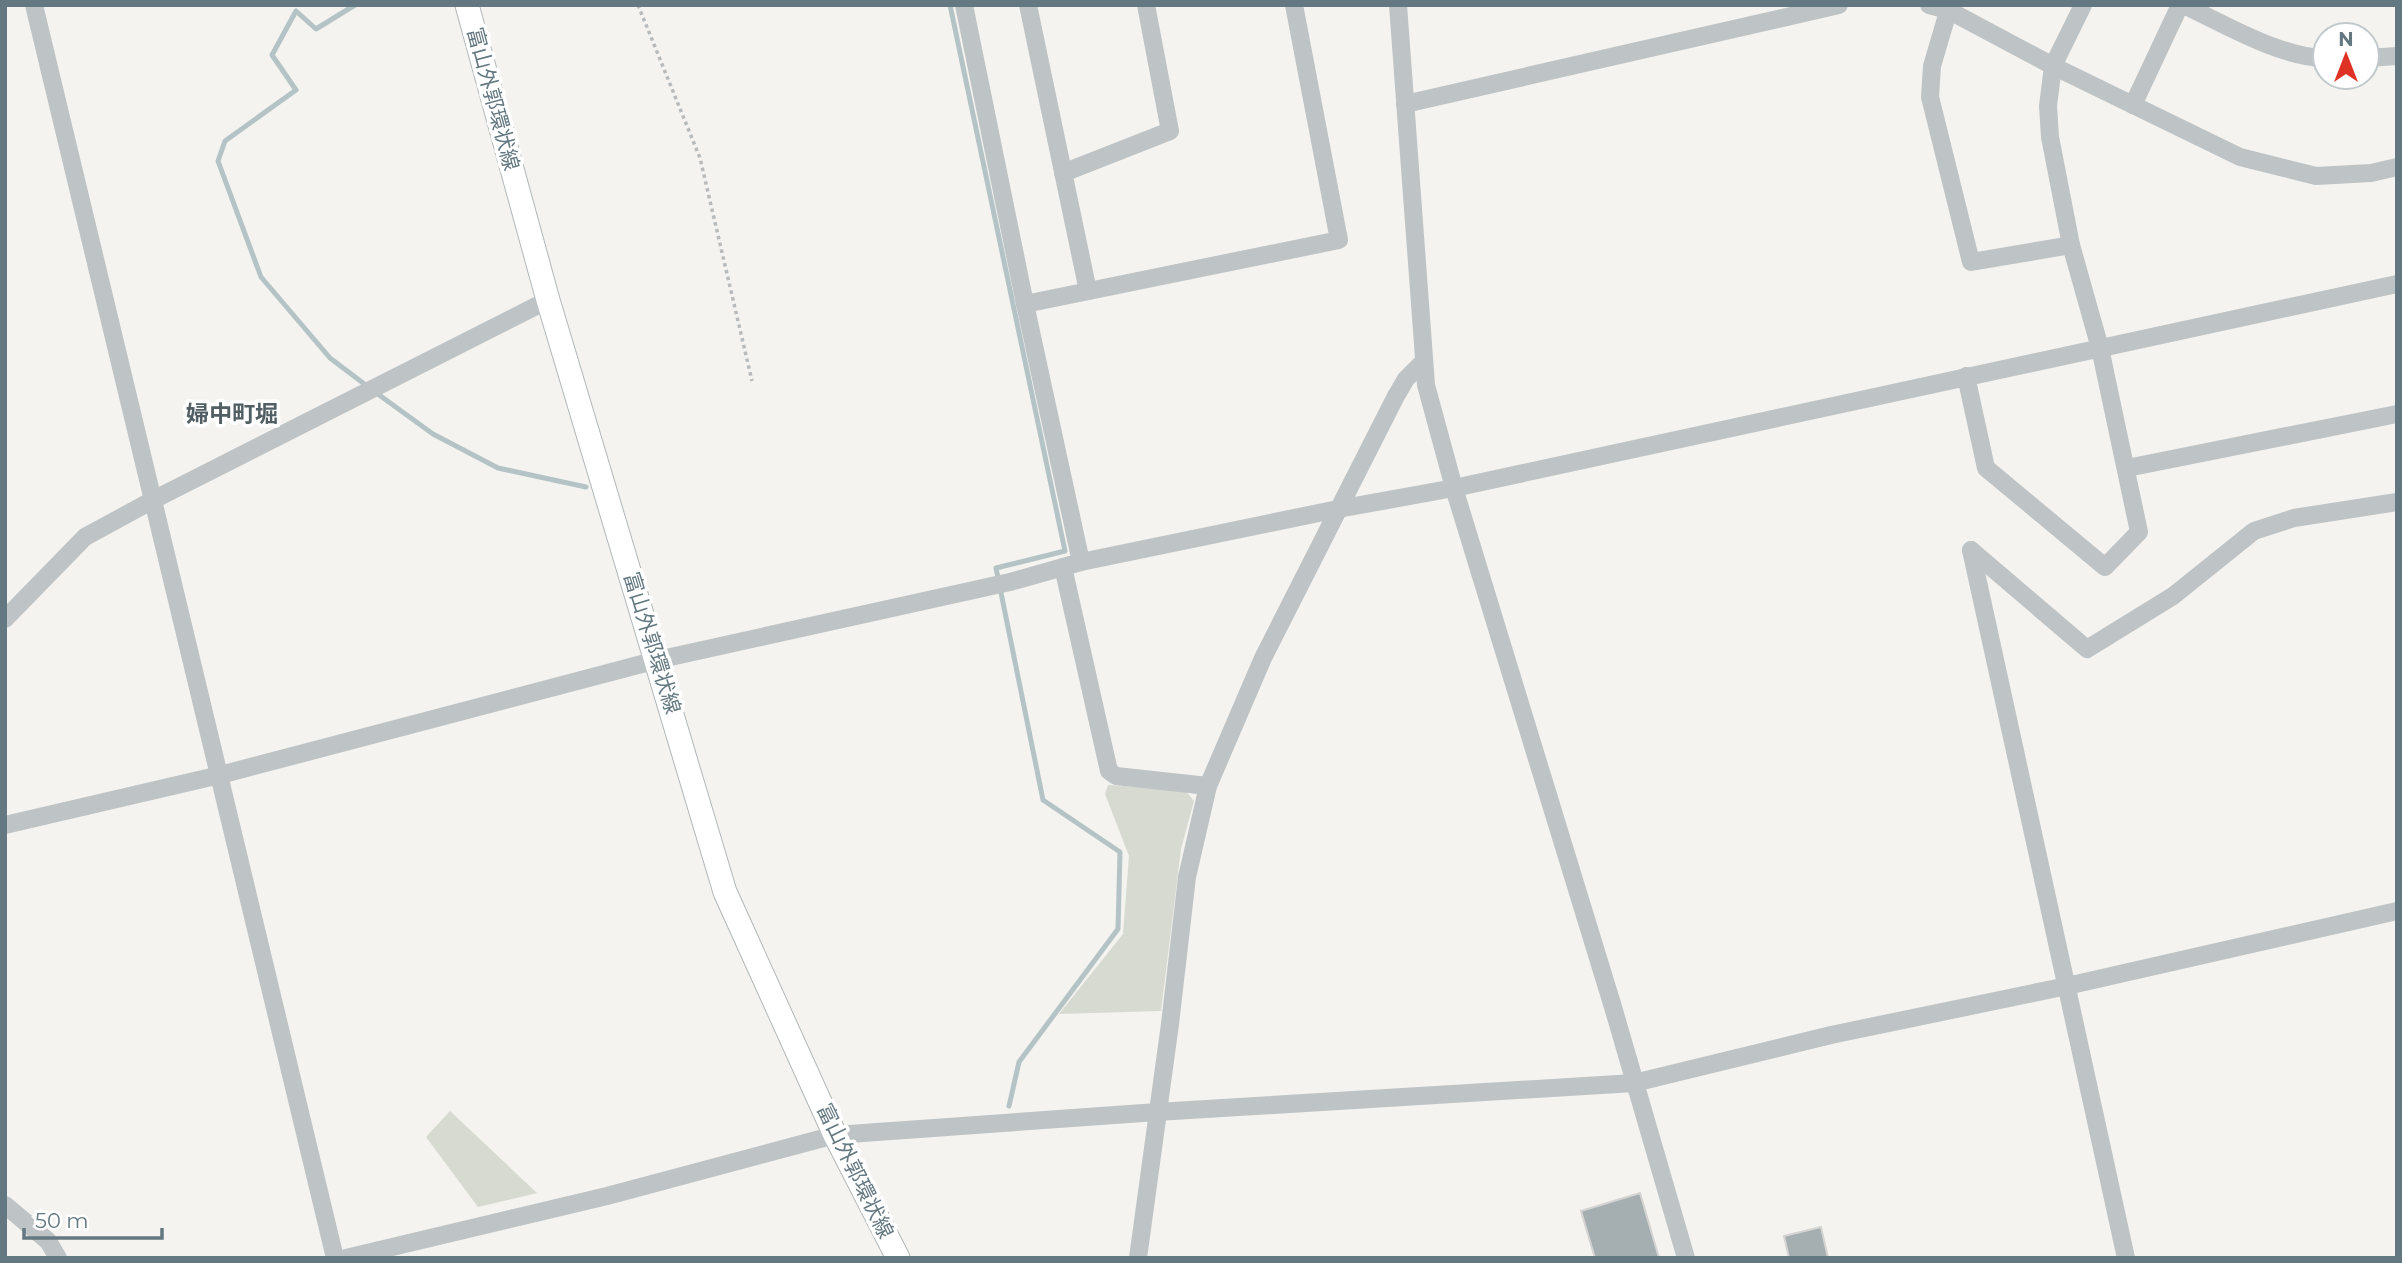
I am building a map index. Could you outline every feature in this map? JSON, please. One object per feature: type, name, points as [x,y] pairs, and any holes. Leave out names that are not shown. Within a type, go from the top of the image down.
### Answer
[{"type":"main road","name":"富山外郭環状線","points":[[467,5],[548,300],[725,892],[835,1135],[898,1258]]},
{"type":"street","points":[[34,5],[335,1258]]},
{"type":"street","points":[[964,5],[1024,304],[1081,562]]},
{"type":"street","points":[[1028,5],[1088,291]]},
{"type":"street","points":[[1063,173],[1170,131],[1146,5]]},
{"type":"street","points":[[1024,304],[1339,240],[1294,5]]},
{"type":"street","points":[[1398,5],[1426,384],[1454,488],[1686,1258]]},
{"type":"street","points":[[1405,104],[1839,5]]},
{"type":"street","points":[[1928,5],[1949,8],[2053,66],[2240,157],[2316,176],[2371,173],[2397,167]]},
{"type":"street","points":[[1966,376],[1986,468],[2105,567],[2139,532],[2100,348],[2071,245],[2050,136],[2048,106],[2053,66],[2083,5]]},
{"type":"street","points":[[2133,105],[2182,5],[2278,49],[2311,57]]},
{"type":"street","points":[[1949,8],[1932,65],[1930,97],[1971,262],[2071,245]]},
{"type":"street","points":[[5,825],[220,775],[657,660],[1010,582],[1081,562],[1454,488],[2397,284]]},
{"type":"street","points":[[5,619],[85,537],[548,300]]},
{"type":"street","points":[[1138,1258],[1187,877],[1208,786],[1263,658],[1338,509],[1395,397],[1406,379],[1424,361]]},
{"type":"street","points":[[2127,468],[2397,414]]},
{"type":"street","points":[[2126,1258],[1971,550],[2087,649],[2173,596],[2254,531],[2294,518],[2397,502]]},
{"type":"street","points":[[1063,567],[1109,771],[1116,776],[1208,786]]},
{"type":"street","points":[[346,1258],[607,1196],[835,1135],[1634,1083],[1831,1035],[2067,986],[2397,911]]},
{"type":"street","points":[[5,1205],[48,1241],[58,1258]]},
{"type":"path","points":[[638,5],[700,158],[752,381]]},
{"type":"shaded area","points":[[1108,785],[1185,790],[1194,801],[1181,849],[1161,1011],[1059,1014],[1123,934],[1129,856],[1105,794]]},
{"type":"shaded area","points":[[450,1111],[537,1193],[478,1207],[426,1137]]},
{"type":"building","points":[[1640,1193],[1659,1258],[1595,1258],[1581,1211]]},
{"type":"building","points":[[1821,1227],[1828,1258],[1789,1258],[1784,1236]]},
{"type":"waterway","points":[[355,5],[316,29],[296,11],[272,55],[296,90],[225,141],[218,161],[261,277],[330,358],[367,386]]},
{"type":"waterway","points":[[950,5],[1065,551],[996,568],[1043,800],[1120,852],[1118,929],[1019,1062],[1009,1106]]},
{"type":"waterway","points":[[375,392],[433,434],[498,468],[586,487]]},
{"type":"district","name":"婦中町堀","points":[[232,414]]}]
